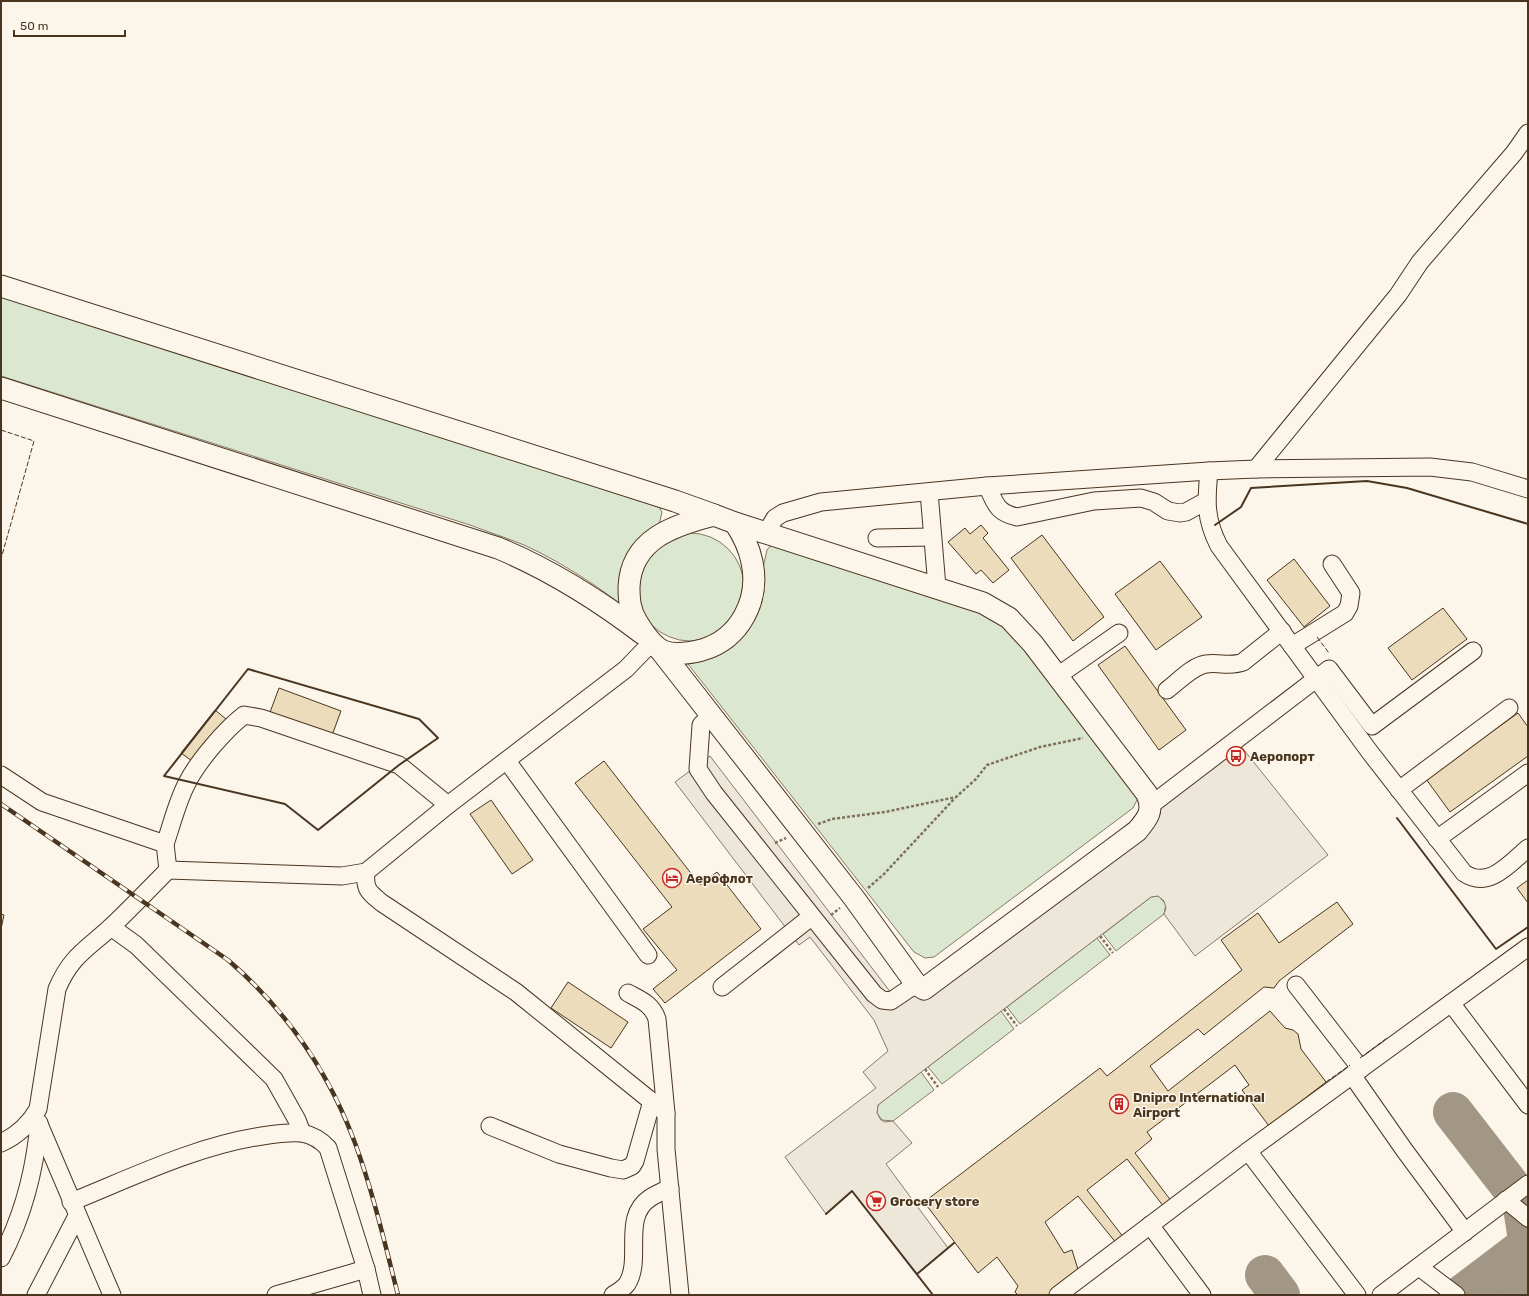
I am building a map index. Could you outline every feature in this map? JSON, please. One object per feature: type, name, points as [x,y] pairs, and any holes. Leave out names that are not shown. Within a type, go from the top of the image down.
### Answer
[{"type":"main road","points":[[1,286],[675,501],[714,515],[735,523],[984,603],[1010,618],[1059,675],[1101,731],[1147,794],[1151,805],[1146,819],[1137,831],[943,977],[924,989],[916,984],[854,898],[712,714],[652,642],[632,614],[629,597],[633,565],[640,552],[651,541],[664,532],[714,515]]},
{"type":"main road","points":[[1,388],[498,548],[566,580],[603,603],[652,642],[670,653],[680,653],[708,648],[726,639],[737,628],[747,614],[752,597],[754,580],[752,562],[747,545],[735,523]]},
{"type":"street","points":[[1256,469],[1376,324],[1398,296],[1420,262],[1514,153],[1528,133]]},
{"type":"street","points":[[766,533],[775,518],[783,513],[821,502],[987,486],[1209,471],[1430,467],[1472,472],[1528,489]]},
{"type":"street","points":[[1209,471],[1206,501],[1209,524],[1219,546],[1399,790],[1464,873],[1471,878],[1480,880],[1486,879],[1497,873],[1528,848]]},
{"type":"street","points":[[987,486],[998,510],[1018,517],[1094,502],[1141,498],[1154,502],[1168,511],[1180,513],[1186,512],[1206,501]]},
{"type":"street","points":[[929,492],[937,587]]},
{"type":"street","points":[[877,538],[932,537]]},
{"type":"street","points":[[1292,646],[1345,613],[1349,606],[1351,593],[1332,564]]},
{"type":"street","points":[[1167,690],[1196,667],[1205,664],[1236,664],[1243,662],[1282,631]]},
{"type":"street","points":[[1059,675],[1119,633]]},
{"type":"street","points":[[1,1258],[17,1226],[28,1194],[57,989],[64,974],[74,959],[111,927],[168,870],[342,876],[366,872],[448,804],[507,761],[626,669],[652,642]]},
{"type":"street","points":[[1151,805],[1329,669],[1372,726],[1473,651]]},
{"type":"street","points":[[1399,790],[1509,708]]},
{"type":"street","points":[[712,714],[701,725],[698,769],[714,793],[814,921],[874,994],[882,1000],[891,1001],[916,984]]},
{"type":"street","points":[[168,870],[165,844],[187,782],[212,748],[232,725],[244,715],[261,718],[400,765],[448,804]]},
{"type":"street","points":[[507,761],[648,955]]},
{"type":"street","points":[[1437,839],[1528,773]]},
{"type":"street","points":[[1,774],[42,802],[165,844]]},
{"type":"street","points":[[366,872],[365,883],[367,889],[382,903],[516,992],[666,1113]]},
{"type":"street","points":[[722,987],[814,921]]},
{"type":"street","points":[[111,927],[136,945],[274,1079],[297,1120],[302,1133]]},
{"type":"street","points":[[1058,1295],[1248,1151],[1528,947]]},
{"type":"street","points":[[1296,985],[1356,1072],[1393,1134],[1465,1232]]},
{"type":"street","points":[[628,993],[648,1004],[654,1010],[657,1019],[666,1113],[666,1149],[680,1295]]},
{"type":"street","points":[[1451,1003],[1528,1106]]},
{"type":"street","points":[[490,1126],[559,1154],[623,1170],[632,1166],[635,1161],[652,1101]]},
{"type":"street","points":[[1,1143],[13,1138],[38,1116]]},
{"type":"street","points":[[38,1116],[74,1209],[112,1295]]},
{"type":"street","points":[[36,1295],[74,1209],[166,1163],[218,1146],[271,1135],[302,1133],[321,1141],[328,1148],[366,1269],[372,1295]]},
{"type":"street","points":[[1248,1151],[1358,1295]]},
{"type":"street","points":[[1381,1295],[1528,1184]]},
{"type":"street","points":[[613,1295],[627,1285],[631,1276],[635,1223],[642,1206],[650,1198],[670,1188]]},
{"type":"street","points":[[1506,1200],[1528,1218]]},
{"type":"street","points":[[1150,1225],[1202,1295]]},
{"type":"street","points":[[1419,1266],[1456,1295]]},
{"type":"street","points":[[276,1295],[366,1269]]},
{"type":"path","points":[[814,921],[854,898],[884,874],[956,797],[976,779],[987,765],[1040,747],[1088,737],[1101,731]]},
{"type":"path","points":[[754,845],[776,843],[801,830],[832,819],[885,812],[956,797]]},
{"type":"path","points":[[1100,936],[1113,953]]},
{"type":"path","points":[[1004,1009],[1017,1026]]},
{"type":"path","points":[[925,1069],[938,1087]]},
{"type":"green space","points":[[1,296],[659,507],[662,512],[659,525],[621,604],[562,565],[537,551],[511,540],[470,525],[1,376]]},
{"type":"green space","points":[[690,533],[711,537],[728,549],[740,566],[744,587],[740,608],[728,625],[711,637],[690,641],[669,637],[652,625],[640,608],[636,587],[640,566],[652,549],[669,537]]},
{"type":"green space","points":[[772,544],[948,596],[1012,625],[1139,796],[1133,808],[934,957],[925,958],[914,952],[688,664],[690,659],[707,654],[762,572],[767,550]]},
{"type":"green space","points":[[1158,896],[1166,904],[1164,914],[1116,951],[1103,934],[1151,897]]},
{"type":"green space","points":[[1097,938],[1110,955],[1020,1024],[1007,1007]]},
{"type":"green space","points":[[1001,1011],[1014,1029],[942,1084],[928,1067]]},
{"type":"green space","points":[[921,1072],[934,1090],[893,1121],[882,1120],[877,1113],[878,1105]]},
{"type":"shaded area","points":[[1236,740],[1328,855],[1195,956],[1164,914],[1166,908],[1164,901],[1158,896],[1151,897],[878,1105],[877,1113],[881,1120],[885,1122],[893,1121],[912,1143],[886,1164],[948,1248],[917,1274],[852,1191],[826,1214],[785,1157],[876,1088],[863,1072],[888,1051],[874,1020],[810,937],[799,945],[675,782],[710,756],[898,1002]]},
{"type":"building","points":[[981,525],[988,533],[983,538],[1009,570],[993,583],[981,570],[976,574],[948,542],[965,528],[970,534]]},
{"type":"building","points":[[1042,535],[1104,617],[1073,641],[1011,558]]},
{"type":"building","points":[[1294,559],[1330,606],[1304,627],[1267,580]]},
{"type":"building","points":[[1160,561],[1202,617],[1156,650],[1115,594]]},
{"type":"building","points":[[1443,608],[1467,639],[1412,680],[1388,648]]},
{"type":"building","points":[[1125,646],[1186,730],[1159,750],[1098,665]]},
{"type":"building","points":[[279,688],[341,711],[331,738],[269,715]]},
{"type":"building","points":[[215,710],[226,719],[192,761],[181,753]]},
{"type":"building","points":[[1518,713],[1528,727],[1528,756],[1450,812],[1426,779]]},
{"type":"building","name":"Аерофлот","points":[[604,761],[700,885],[717,872],[761,929],[665,1003],[653,989],[677,970],[643,929],[672,907],[575,783]]},
{"type":"building","points":[[491,800],[533,860],[512,874],[470,814]]},
{"type":"building","points":[[1528,880],[1528,903],[1517,888]]},
{"type":"building","name":"Dnipro International Airport","points":[[1337,902],[1353,924],[1279,981],[1274,988],[1264,987],[1204,1035],[1198,1029],[1150,1066],[1168,1091],[1270,1011],[1285,1028],[1293,1030],[1298,1034],[1301,1049],[1326,1082],[1269,1126],[1242,1090],[1249,1085],[1235,1065],[1147,1132],[1152,1139],[1135,1153],[1172,1202],[1164,1207],[1127,1159],[1087,1190],[1124,1238],[1117,1244],[1078,1196],[1045,1222],[1064,1253],[1072,1250],[1080,1276],[1055,1289],[1048,1295],[1018,1295],[1015,1292],[1018,1286],[997,1257],[978,1273],[924,1202],[1100,1068],[1107,1076],[1242,970],[1221,940],[1258,913],[1279,943]]},
{"type":"building","points":[[1,914],[4,915],[1,929]]},
{"type":"building","points":[[568,982],[628,1022],[611,1048],[551,1008]]},
{"type":"taxiway","points":[[1453,1112],[1522,1201],[1528,1240]]},
{"type":"taxiway","points":[[1462,1295],[1528,1245]]},
{"type":"taxiway","points":[[1265,1275],[1280,1295]]},
{"type":"taxiway","points":[[1468,1291],[1505,1284],[1528,1288]]},
{"type":"railway","points":[[1,804],[228,960],[269,1000],[287,1021],[319,1066],[344,1116],[355,1143],[378,1218],[398,1295]]},
{"type":"fence","points":[[1,430],[34,441],[1,559]]},
{"type":"fence","points":[[1317,637],[1329,653]]},
{"type":"fence","points":[[1360,1058],[1387,1038]]},
{"type":"fence","points":[[1326,1082],[1350,1065]]},
{"type":"wall","points":[[1215,525],[1241,507],[1251,488],[1367,481],[1407,488],[1528,524]]},
{"type":"wall","points":[[248,669],[419,719],[438,738],[399,765],[318,830],[285,804],[164,776],[248,669]]},
{"type":"wall","points":[[1397,818],[1496,949],[1528,927]]},
{"type":"wall","points":[[826,1214],[852,1191],[933,1295]]},
{"type":"wall","points":[[917,1274],[954,1243]]},
{"type":"place","name":"Аеропорт","points":[[1236,756]]},
{"type":"place","name":"Аерофлот","points":[[672,878]]},
{"type":"place","name":"Dnipro International Airport","points":[[1119,1104]]},
{"type":"place","name":"Grocery store","points":[[876,1201]]}]
